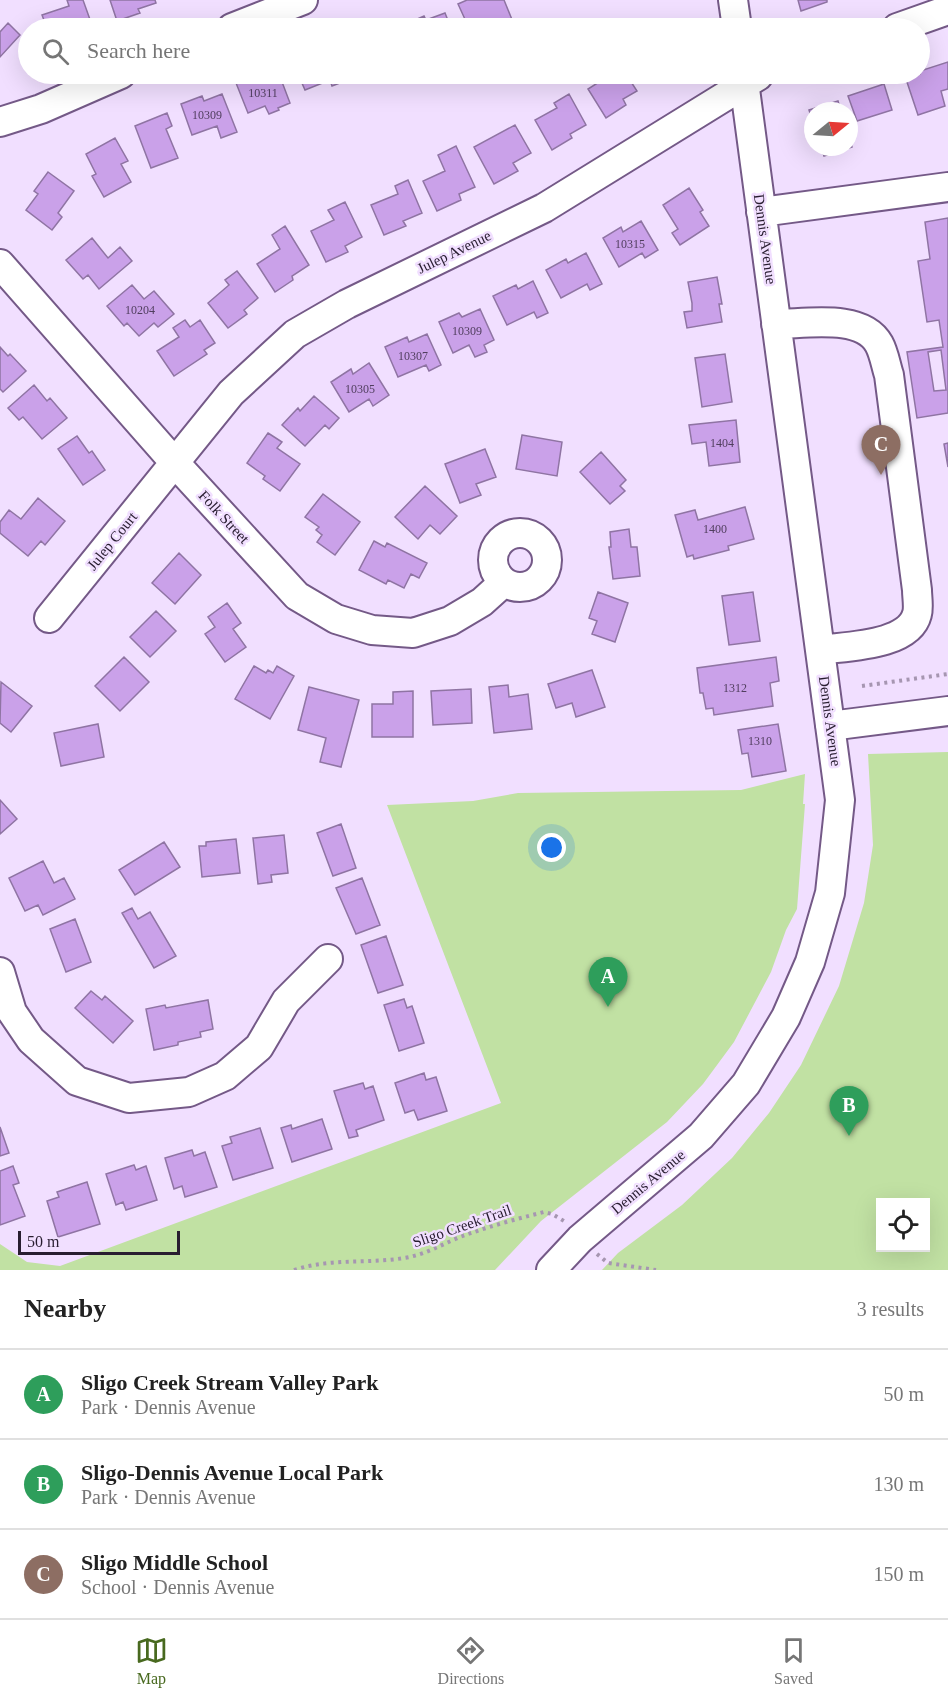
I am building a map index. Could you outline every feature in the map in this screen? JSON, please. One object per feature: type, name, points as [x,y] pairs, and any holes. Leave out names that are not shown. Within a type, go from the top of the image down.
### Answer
[{"type":"street","points":[[257,18],[303,0]]},
{"type":"street","points":[[734,0],[736,18]]},
{"type":"street","points":[[925,18],[948,10]]},
{"type":"street","points":[[0,122],[41,109],[98,84]]},
{"type":"street","name":"Julep Avenue","points":[[175,463],[231,393],[295,334],[347,304],[544,208],[739,84]]},
{"type":"street","name":"Dennis Avenue","points":[[551,1270],[580,1239],[701,1136],[746,1084],[786,1017],[810,962],[830,893],[840,800],[761,212],[751,84]]},
{"type":"street","points":[[0,141],[41,109]]},
{"type":"street","points":[[761,212],[948,187]]},
{"type":"street","name":"Folk Street","points":[[0,264],[175,463],[297,596],[336,619],[372,630],[413,633],[450,621],[482,602],[504,582]]},
{"type":"street","points":[[776,324],[837,322],[861,328],[878,342],[891,386],[917,590],[918,615],[903,634],[896,637],[880,642],[820,650]]},
{"type":"street","name":"Julep Court","points":[[49,618],[175,463]]},
{"type":"street","points":[[830,726],[948,711]]},
{"type":"street","points":[[0,972],[12,1012],[31,1040],[77,1081],[129,1098],[189,1092],[225,1076],[259,1047],[286,1001],[328,959]]},
{"type":"path","points":[[861,686],[948,674]]},
{"type":"path","name":"Sligo Creek Trail","points":[[294,1270],[336,1262],[403,1258],[544,1212],[565,1222]]},
{"type":"path","points":[[600,1257],[608,1263],[656,1270]]},
{"type":"green space","points":[[948,752],[948,1270],[602,1270],[618,1253],[682,1205],[732,1158],[769,1113],[801,1065],[839,986],[864,903],[873,845],[868,754]]},
{"type":"green space","points":[[805,774],[797,909],[786,930],[771,972],[734,1042],[703,1084],[667,1122],[541,1221],[495,1270],[0,1270],[0,1244],[27,1262],[60,1266],[501,1103],[387,805],[473,801],[518,793],[741,790]]},
{"type":"building","points":[[67,0],[83,0],[89,18],[43,18],[42,15],[69,6]]},
{"type":"building","points":[[110,0],[155,0],[156,3],[138,9],[140,13],[126,18],[116,18]]},
{"type":"building","points":[[467,0],[504,0],[511,18],[464,18],[458,4]]},
{"type":"building","points":[[798,0],[827,0],[827,2],[801,11]]},
{"type":"building","points":[[445,13],[447,18],[431,18]]},
{"type":"building","points":[[8,23],[18,33],[18,37],[0,57],[0,32]]},
{"type":"building","points":[[948,62],[948,89],[941,91],[945,106],[918,115],[908,84],[930,84],[930,68]]},
{"type":"building","points":[[236,84],[283,84],[290,103],[269,114],[265,106],[248,113]]},
{"type":"building","points":[[302,84],[320,84],[305,90]]},
{"type":"building","points":[[596,84],[632,84],[637,91],[623,99],[626,105],[606,118],[588,89]]},
{"type":"building","points":[[884,84],[892,110],[858,121],[858,102],[850,102],[848,96]]},
{"type":"building","points":[[222,94],[237,132],[221,138],[217,126],[192,135],[181,104],[202,96],[204,101]]},
{"type":"building","points":[[569,94],[586,125],[570,134],[572,138],[552,150],[535,120],[557,108],[554,103]]},
{"type":"building","points":[[167,113],[172,126],[166,129],[178,158],[151,168],[135,126]]},
{"type":"building","points":[[515,125],[531,153],[513,163],[518,171],[494,184],[474,147]]},
{"type":"building","points":[[115,138],[128,161],[121,164],[131,182],[104,197],[92,176],[96,174],[86,154]]},
{"type":"building","points":[[456,146],[475,187],[459,194],[461,200],[437,211],[423,181],[445,171],[438,155]]},
{"type":"building","points":[[48,172],[74,191],[58,213],[62,217],[52,230],[26,210],[38,194],[34,191]]},
{"type":"building","points":[[408,180],[422,213],[403,221],[406,226],[384,235],[371,205],[398,194],[395,186]]},
{"type":"building","points":[[689,188],[703,210],[700,212],[709,226],[680,245],[672,233],[678,229],[663,205]]},
{"type":"building","points":[[345,202],[362,237],[345,246],[348,252],[326,262],[311,231],[334,220],[328,210]]},
{"type":"building","points":[[948,218],[948,413],[917,418],[907,352],[943,347],[939,320],[927,322],[918,261],[930,259],[925,222]],"holes":[[[941,350],[946,390],[934,391],[928,352]]]},
{"type":"building","points":[[641,221],[658,250],[645,258],[642,253],[619,267],[603,238],[621,227],[623,232]]},
{"type":"building","points":[[285,226],[309,265],[292,276],[293,280],[275,292],[257,264],[280,249],[272,235]]},
{"type":"building","points":[[92,238],[108,258],[120,247],[132,261],[99,289],[88,275],[83,279],[66,260]]},
{"type":"building","points":[[586,253],[602,284],[590,290],[587,284],[561,298],[546,270],[566,259],[568,263]]},
{"type":"building","points":[[237,271],[258,298],[244,310],[247,314],[228,328],[208,303],[229,285],[225,280]]},
{"type":"building","points":[[717,277],[722,304],[719,304],[722,322],[687,328],[684,312],[692,311],[688,282]]},
{"type":"building","points":[[533,281],[548,313],[537,318],[534,312],[507,325],[493,296],[516,285],[518,289]]},
{"type":"building","points":[[132,285],[144,299],[154,291],[174,314],[158,327],[154,323],[139,336],[127,323],[124,326],[107,306]]},
{"type":"building","points":[[480,309],[494,340],[484,345],[487,352],[475,357],[469,345],[453,353],[439,322],[459,313],[462,317]]},
{"type":"building","points":[[185,320],[190,327],[200,320],[215,343],[204,350],[207,354],[174,376],[157,351],[179,337],[173,328]]},
{"type":"building","points":[[427,334],[441,365],[429,371],[426,365],[398,377],[385,347],[407,337],[409,342]]},
{"type":"building","points":[[0,347],[26,371],[3,392],[0,389]]},
{"type":"building","points":[[725,354],[732,402],[702,407],[695,358]]},
{"type":"building","points":[[369,363],[389,395],[373,406],[369,399],[349,412],[331,382],[351,369],[353,374]]},
{"type":"building","points":[[34,385],[47,401],[50,398],[67,418],[42,439],[23,417],[19,420],[8,408]]},
{"type":"building","points":[[314,396],[339,418],[329,429],[325,425],[305,446],[282,425],[298,408],[300,411]]},
{"type":"building","points":[[736,420],[740,462],[709,466],[706,442],[692,444],[689,425]]},
{"type":"building","points":[[268,433],[282,442],[277,448],[300,464],[280,491],[263,479],[265,476],[247,463]]},
{"type":"building","points":[[522,435],[562,442],[557,476],[516,469]]},
{"type":"building","points":[[77,436],[89,453],[92,451],[105,470],[83,485],[58,449]]},
{"type":"building","points":[[948,443],[948,467],[944,444]]},
{"type":"building","points":[[485,449],[496,477],[476,484],[481,495],[460,503],[445,464]]},
{"type":"building","points":[[601,452],[626,480],[620,486],[625,491],[610,504],[580,472]]},
{"type":"building","points":[[425,486],[457,516],[440,534],[430,525],[418,539],[395,517]]},
{"type":"building","points":[[323,494],[360,522],[335,555],[317,542],[322,535],[316,530],[319,527],[305,517]]},
{"type":"building","points":[[38,498],[65,521],[45,545],[41,541],[28,556],[0,533],[0,522],[9,510],[21,519]]},
{"type":"building","points":[[745,507],[754,539],[728,546],[729,550],[694,559],[693,555],[687,557],[675,515],[695,510],[698,520]]},
{"type":"building","points":[[629,529],[631,547],[637,547],[640,576],[613,579],[609,547],[611,547],[610,532]]},
{"type":"building","points":[[374,541],[385,547],[387,543],[427,563],[419,578],[411,574],[404,588],[388,580],[386,584],[359,570]]},
{"type":"building","points":[[179,553],[201,575],[175,604],[152,583]]},
{"type":"building","points":[[598,592],[628,603],[615,642],[592,634],[597,621],[589,618]]},
{"type":"building","points":[[753,592],[760,641],[729,645],[722,596]]},
{"type":"building","points":[[227,603],[241,623],[233,629],[246,647],[225,662],[205,634],[215,627],[208,617]]},
{"type":"building","points":[[156,611],[176,631],[150,657],[130,637]]},
{"type":"building","points":[[124,657],[149,682],[120,711],[95,686]]},
{"type":"building","points":[[776,657],[779,681],[770,683],[773,706],[714,715],[713,708],[706,709],[703,693],[700,693],[697,668]]},
{"type":"building","points":[[254,666],[266,673],[268,670],[273,673],[277,666],[294,676],[270,719],[235,699]]},
{"type":"building","points":[[592,670],[605,707],[576,717],[572,703],[556,708],[548,684]]},
{"type":"building","points":[[1,682],[32,706],[11,732],[0,723]]},
{"type":"building","points":[[508,685],[509,697],[528,694],[532,729],[494,733],[489,687]]},
{"type":"building","points":[[309,687],[359,700],[341,767],[320,762],[326,738],[298,730]]},
{"type":"building","points":[[471,689],[472,723],[433,725],[431,691]]},
{"type":"building","points":[[413,691],[413,737],[372,737],[372,704],[393,704],[393,692]]},
{"type":"building","points":[[98,724],[104,757],[61,766],[54,733]]},
{"type":"building","points":[[778,724],[786,771],[752,777],[748,753],[742,754],[738,730]]},
{"type":"building","points":[[0,800],[17,819],[0,834]]},
{"type":"building","points":[[341,824],[356,868],[333,876],[317,833]]},
{"type":"building","points":[[284,835],[288,873],[271,875],[272,882],[258,884],[253,838]]},
{"type":"building","points":[[236,839],[240,873],[202,877],[199,846],[206,846],[206,842]]},
{"type":"building","points":[[164,842],[180,867],[135,895],[119,870]]},
{"type":"building","points":[[43,861],[54,883],[64,878],[75,899],[43,915],[38,905],[25,911],[9,878]]},
{"type":"building","points":[[362,878],[380,925],[356,934],[336,888]]},
{"type":"building","points":[[132,908],[138,919],[150,912],[176,956],[154,968],[122,913]]},
{"type":"building","points":[[75,919],[91,962],[66,972],[50,929]]},
{"type":"building","points":[[386,936],[403,985],[378,993],[361,945]]},
{"type":"building","points":[[91,991],[102,1000],[105,996],[133,1021],[113,1043],[75,1008]]},
{"type":"building","points":[[404,999],[407,1008],[412,1006],[424,1043],[399,1051],[384,1005]]},
{"type":"building","points":[[208,1000],[213,1029],[200,1032],[201,1037],[154,1050],[146,1009],[165,1005],[166,1008]]},
{"type":"building","points":[[424,1073],[426,1080],[436,1077],[447,1111],[418,1120],[414,1110],[405,1113],[395,1083]]},
{"type":"building","points":[[363,1083],[365,1089],[373,1086],[384,1120],[356,1130],[358,1136],[349,1138],[334,1091]]},
{"type":"building","points":[[322,1119],[332,1149],[292,1162],[281,1128],[291,1125],[292,1129]]},
{"type":"building","points":[[0,1127],[9,1153],[0,1156]]},
{"type":"building","points":[[260,1128],[273,1168],[233,1180],[222,1146],[232,1143],[230,1137]]},
{"type":"building","points":[[192,1150],[194,1156],[205,1152],[217,1187],[185,1197],[182,1186],[174,1189],[165,1158]]},
{"type":"building","points":[[134,1165],[136,1170],[146,1166],[157,1200],[126,1210],[123,1202],[116,1205],[106,1174]]},
{"type":"building","points":[[13,1166],[19,1183],[13,1185],[25,1216],[0,1225],[0,1171]]},
{"type":"building","points":[[87,1182],[100,1224],[58,1237],[47,1201],[59,1197],[57,1192]]},
{"type":"place","name":"Sligo Middle School","points":[[881,475]]},
{"type":"place","name":"Sligo Creek Stream Valley Park","points":[[608,1007]]},
{"type":"place","name":"Sligo-Dennis Avenue Local Park","points":[[849,1136]]}]
